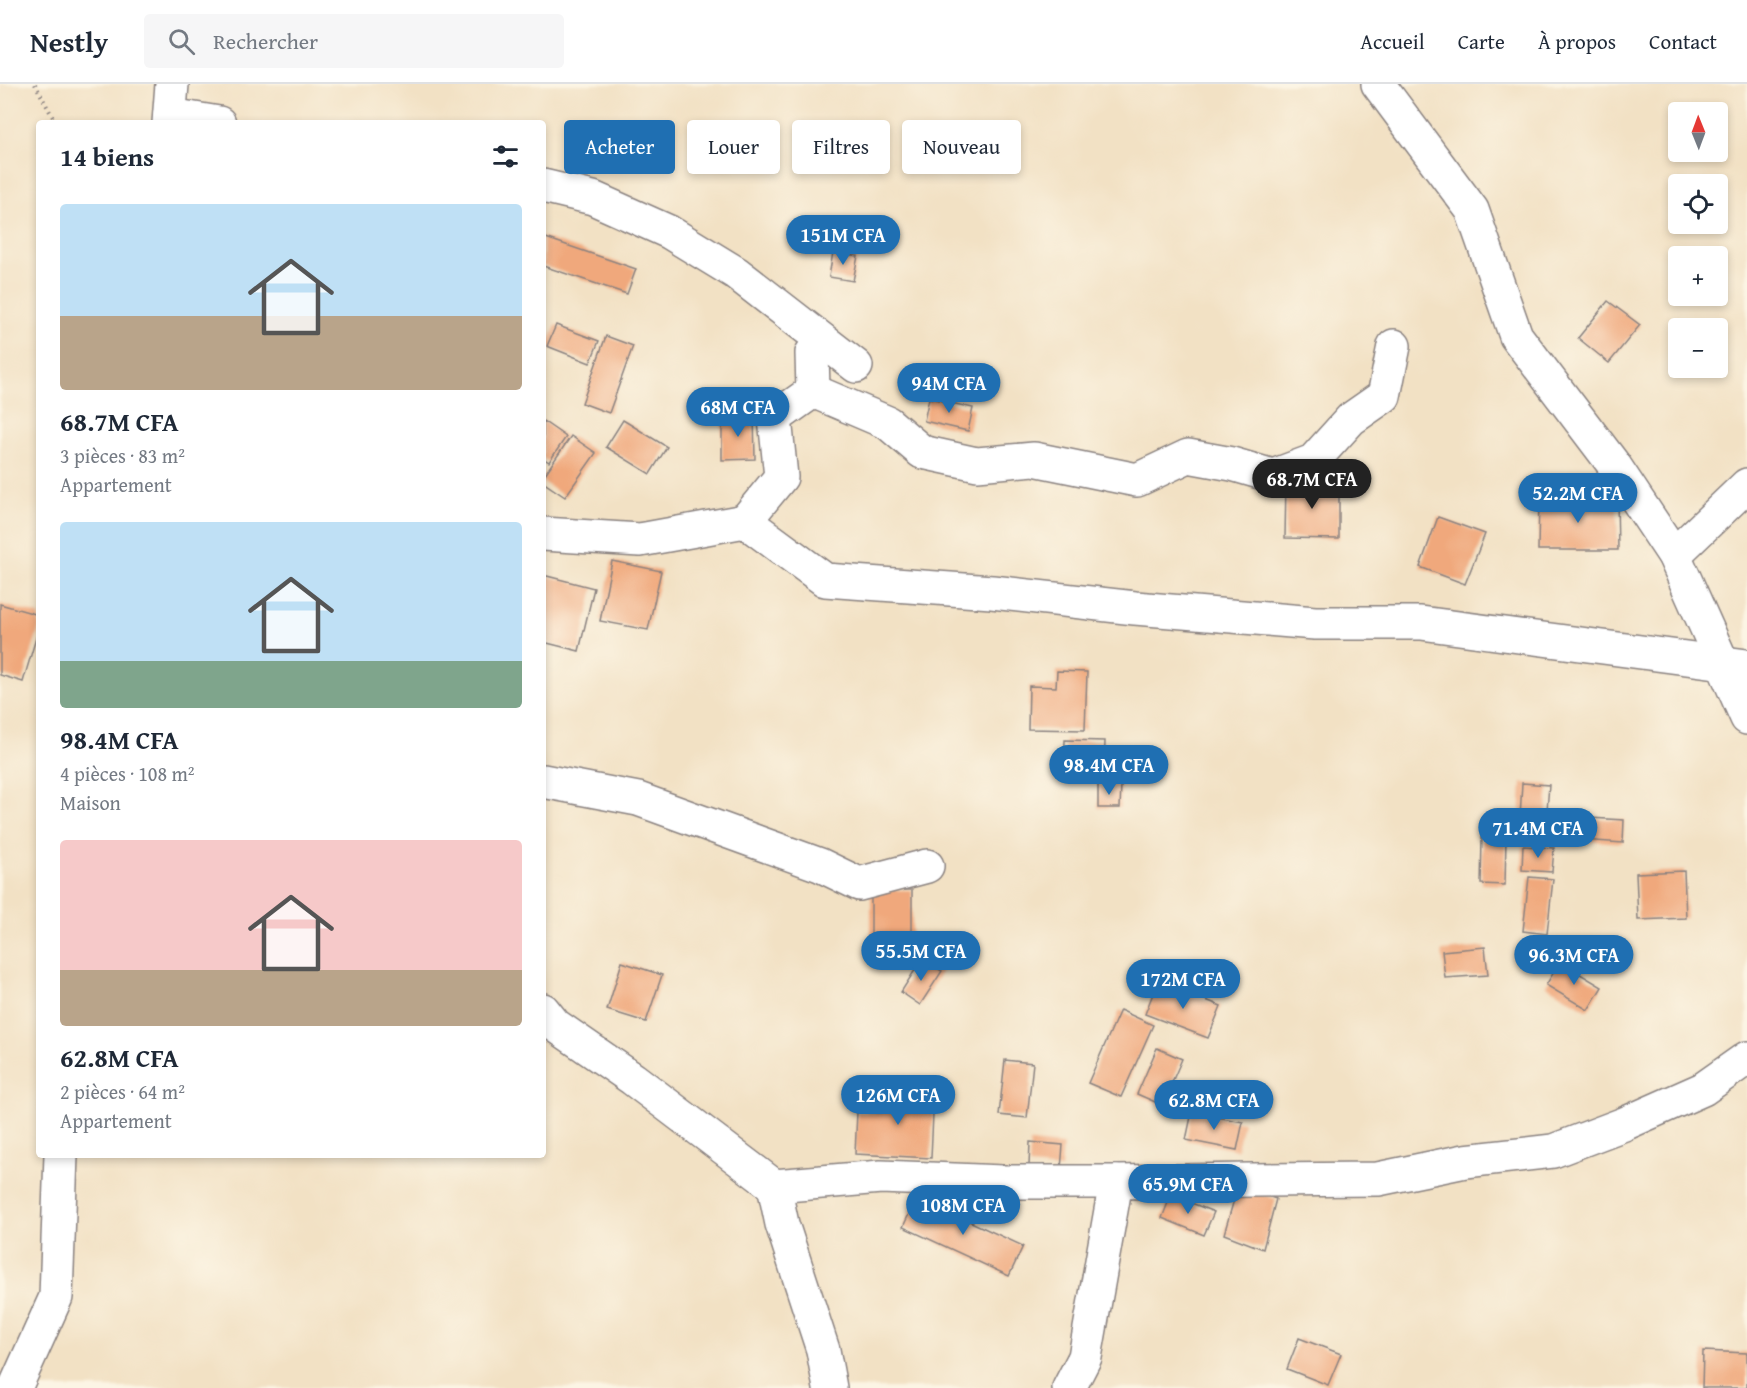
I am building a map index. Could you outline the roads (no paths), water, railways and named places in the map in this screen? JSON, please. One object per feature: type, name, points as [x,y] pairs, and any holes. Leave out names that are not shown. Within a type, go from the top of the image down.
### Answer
[{"type":"street","points":[[1378,84],[1472,210],[1516,336],[1614,465],[1674,555],[1735,664],[1747,718]]},
{"type":"street","points":[[170,107],[210,120]]},
{"type":"street","points":[[546,187],[593,198],[669,232],[736,273],[856,366]]},
{"type":"street","points":[[813,391],[888,423],[922,452],[976,464],[1034,459],[1137,480],[1188,456],[1232,464],[1273,476],[1313,461],[1351,419],[1384,396],[1394,346]]},
{"type":"street","points":[[812,353],[813,391]]},
{"type":"street","points":[[546,534],[640,540],[745,520],[781,477],[775,418],[813,391]]},
{"type":"street","points":[[1674,555],[1747,485]]},
{"type":"street","points":[[745,520],[825,580],[992,592],[1135,608],[1315,622],[1421,623],[1735,664]]},
{"type":"street","points":[[546,783],[638,799],[820,866],[859,884],[927,866]]},
{"type":"street","points":[[546,1014],[555,1025],[633,1079],[774,1186],[782,1224],[823,1350],[830,1388]]},
{"type":"street","points":[[774,1186],[881,1177],[1003,1182],[1378,1179],[1465,1161],[1553,1151],[1624,1124],[1703,1089],[1747,1058]]},
{"type":"street","points":[[15,1388],[56,1297],[61,1158]]},
{"type":"street","points":[[1070,1388],[1085,1357],[1116,1182]]}]
